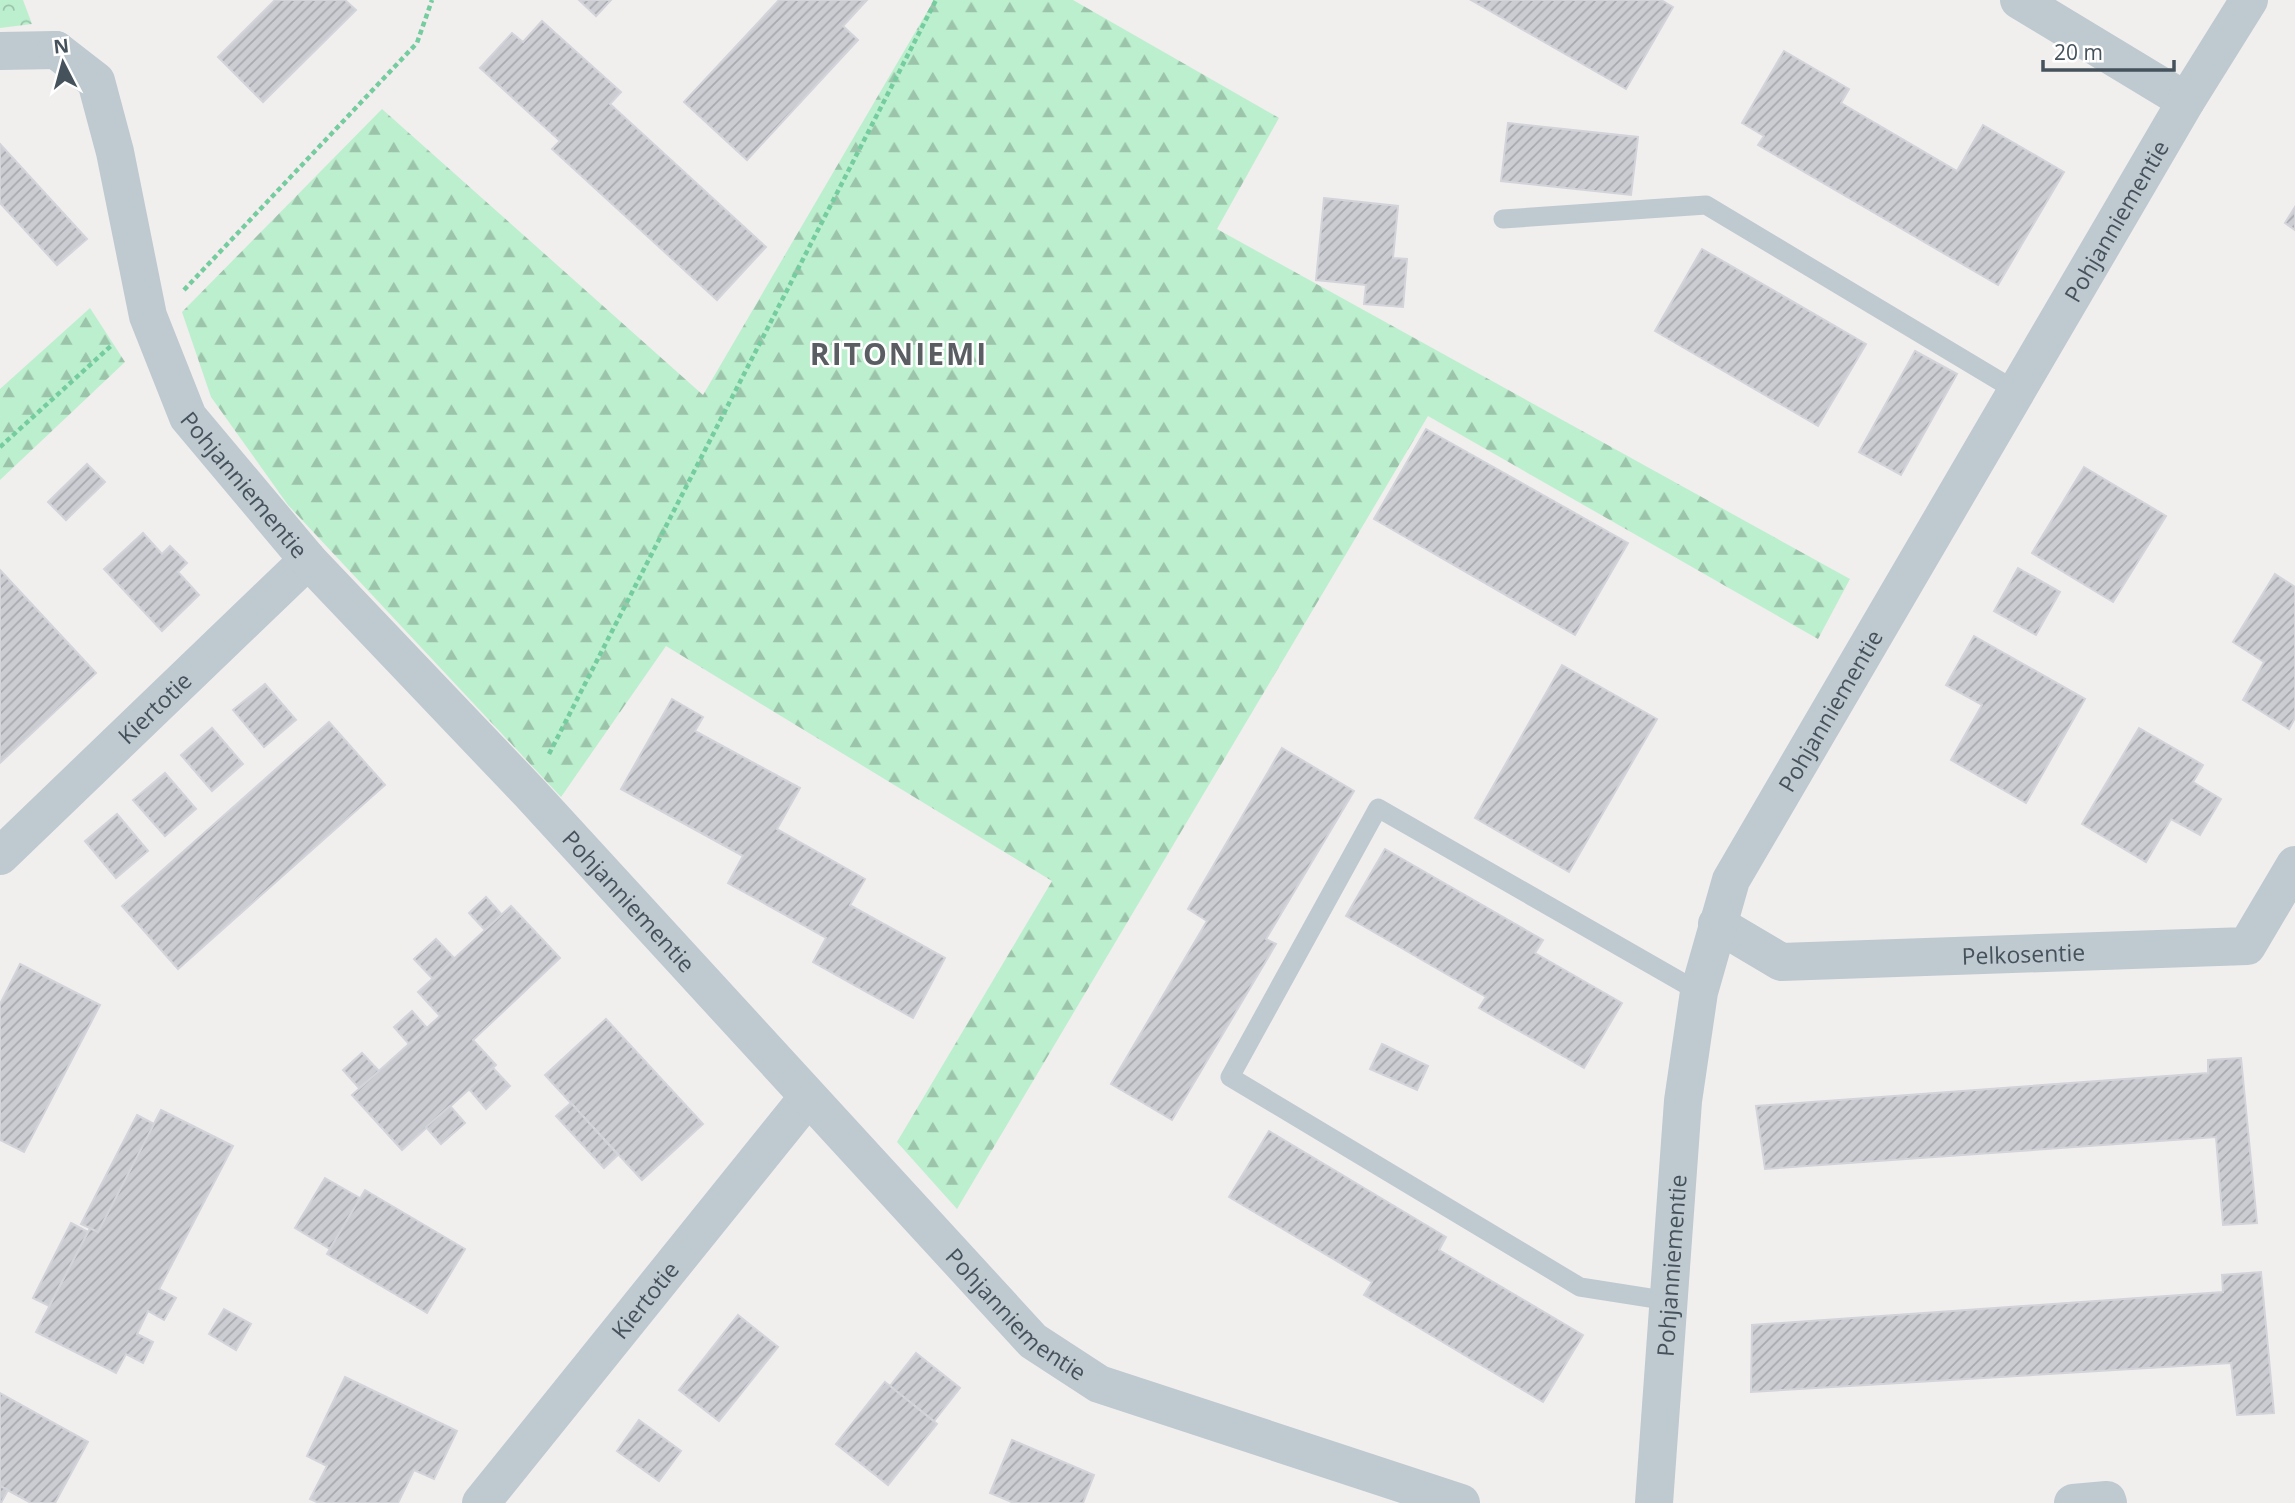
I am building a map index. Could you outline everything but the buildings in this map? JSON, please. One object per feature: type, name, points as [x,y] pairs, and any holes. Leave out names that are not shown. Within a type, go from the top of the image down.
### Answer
[{"type":"street","points":[[2019,0],[2186,101]]},
{"type":"street","name":"Pohjanniementie","points":[[1654,1503],[1683,1101],[1699,992],[1731,880],[2186,101],[2249,0]]},
{"type":"street","name":"Pohjanniementie","points":[[0,51],[55,50],[96,81],[115,152],[148,316],[188,417],[308,559],[529,792],[1033,1341],[1099,1384],[1461,1503]]},
{"type":"street","name":"Kiertotie","points":[[0,856],[308,559]]},
{"type":"street","name":"Pelkosentie","points":[[1717,924],[1781,962],[2247,946],[2295,865]]},
{"type":"street","name":"Kiertotie","points":[[481,1503],[808,1097]]},
{"type":"street","points":[[2073,1503],[2107,1500],[2108,1503]]},
{"type":"lane","points":[[1503,219],[1706,205],[2018,392]]},
{"type":"lane","points":[[1669,1301],[1580,1287],[1230,1077],[1378,808],[1699,992]]},
{"type":"path","points":[[0,447],[132,326],[186,288],[417,43],[432,0]]},
{"type":"path","points":[[529,792],[936,0]]},
{"type":"green space","points":[[0,0],[23,0],[32,24],[0,28]]},
{"type":"green space","points":[[934,0],[1073,0],[1279,118],[1217,229],[1850,579],[1818,639],[1428,416],[957,1209],[897,1142],[1052,881],[666,646],[561,797],[288,505],[211,397],[182,312],[382,109],[703,395]]},
{"type":"green space","points":[[90,308],[125,362],[0,480],[0,389]]},
{"type":"district","name":"RITONIEMI","points":[[899,353]]}]
